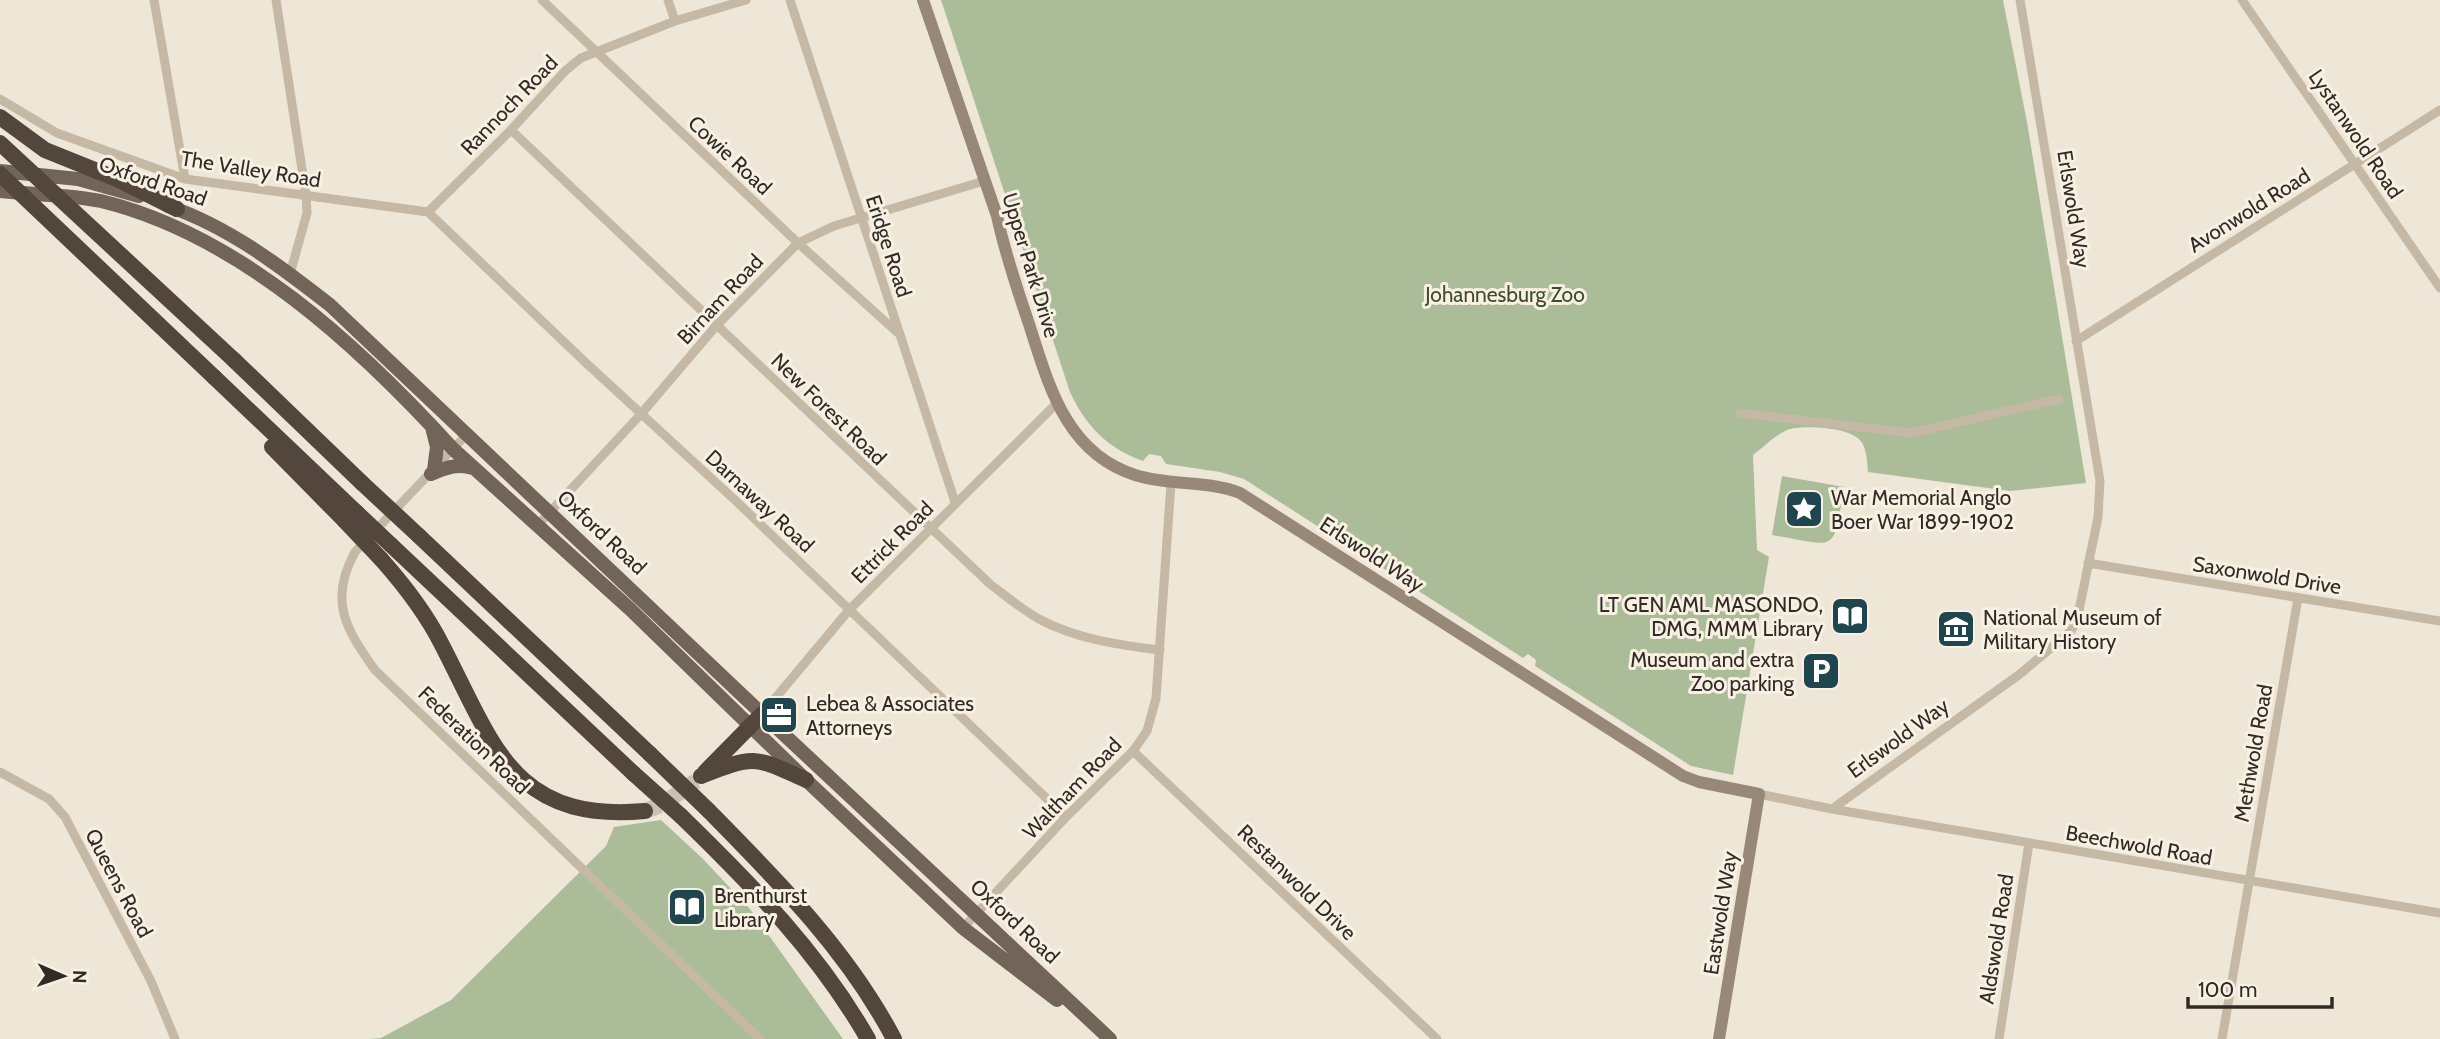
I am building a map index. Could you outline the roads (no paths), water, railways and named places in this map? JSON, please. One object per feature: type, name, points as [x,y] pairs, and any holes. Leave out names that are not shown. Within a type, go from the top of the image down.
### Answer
[{"type":"highway","points":[[0,117],[45,150],[117,179],[177,209]]},
{"type":"highway","points":[[0,143],[234,360],[709,811],[780,883],[820,929],[857,979],[894,1039]]},
{"type":"highway","points":[[0,172],[232,394],[350,516],[422,611],[442,643],[486,734],[512,770],[530,785],[568,806],[608,813],[645,811]]},
{"type":"highway","points":[[350,516],[391,545],[681,816],[789,926],[836,987],[868,1039]]},
{"type":"highway","points":[[757,720],[699,779],[737,762],[755,760],[777,766],[806,780]]},
{"type":"main road","name":"Upper Park Drive","points":[[923,0],[997,216],[1009,264],[1056,404],[1081,441],[1100,458],[1135,475],[1171,483]]},
{"type":"main road","name":"Oxford Road","points":[[0,172],[95,182],[177,209],[216,226],[290,274],[330,304],[550,512],[757,720],[806,780],[963,928],[1054,998],[1101,1039]]},
{"type":"main road","name":"Oxford Road","points":[[0,191],[100,201],[166,223],[212,244],[280,289],[335,333],[474,469],[976,914],[1111,1039]]},
{"type":"main road","points":[[432,425],[436,447],[432,472],[458,466],[474,469]]},
{"type":"main road","name":"Erlswold Way","points":[[1171,483],[1225,488],[1240,493],[1682,776],[1759,794]]},
{"type":"main road","name":"Eastwold Way","points":[[1719,1039],[1759,794]]},
{"type":"street","points":[[153,0],[185,179]]},
{"type":"street","points":[[276,0],[307,213],[290,274]]},
{"type":"street","points":[[668,0],[675,21]]},
{"type":"street","name":"Rannoch Road","points":[[428,212],[511,130],[565,71],[581,58],[675,21],[746,0]]},
{"type":"street","name":"Eridge Road","points":[[790,0],[955,502]]},
{"type":"street","name":"Erlswold Way","points":[[1759,794],[1832,809],[2020,674],[2066,637],[2077,620],[2101,490],[2021,0]]},
{"type":"street","name":"Lystanwold Road","points":[[2242,0],[2440,288]]},
{"type":"street","name":"Cowie Road","points":[[545,2],[798,243],[898,332]]},
{"type":"street","name":"The Valley Road","points":[[0,99],[57,133],[185,179],[428,212]]},
{"type":"street","name":"Avonwold Road","points":[[2076,341],[2440,110]]},
{"type":"street","name":"New Forest Road","points":[[511,130],[990,584],[1039,619],[1060,628],[1107,642],[1160,650]]},
{"type":"street","name":"Birnam Road","points":[[537,526],[641,414],[716,326],[798,243],[834,226],[984,181]]},
{"type":"street","name":"Darnaway Road","points":[[428,212],[1066,817]]},
{"type":"street","points":[[1740,413],[1911,433],[2059,399]]},
{"type":"street","name":"Ettrick Road","points":[[757,720],[849,610],[1056,404]]},
{"type":"street","name":"Federation Road","points":[[468,433],[355,552],[342,587],[343,614],[348,631],[375,670],[760,1039]]},
{"type":"street","name":"Waltham Road","points":[[963,928],[1066,817],[1133,751],[1147,731],[1154,711],[1160,650],[1171,483]]},
{"type":"street","name":"Saxonwold Drive","points":[[2088,564],[2440,621]]},
{"type":"street","name":"Methwold Road","points":[[2222,1039],[2298,598]]},
{"type":"street","name":"Restanwold Drive","points":[[1133,751],[1437,1039]]},
{"type":"street","name":"Queens Road","points":[[0,772],[50,799],[65,817],[151,981],[175,1039]]},
{"type":"street","name":"Beechwold Road","points":[[1832,809],[2440,913]]},
{"type":"street","name":"Aldswold Road","points":[[1999,1039],[2029,844]]},
{"type":"tunnel","points":[[645,811],[663,804],[696,781]]},
{"type":"place","name":"War Memorial Anglo Boer War 1899-1902","points":[[1804,509]]},
{"type":"place","name":"LT GEN AML MASONDO, DMG, MMM Library","points":[[1850,616]]},
{"type":"place","name":"National Museum of Military History","points":[[1956,629]]},
{"type":"place","name":"Museum and extra Zoo parking","points":[[1821,671]]},
{"type":"place","name":"Lebea & Associates Attorneys","points":[[779,715]]},
{"type":"place","name":"Brenthurst Library","points":[[687,907]]},
{"type":"park label","name":"Johannesburg Zoo","points":[[1505,294]]}]
